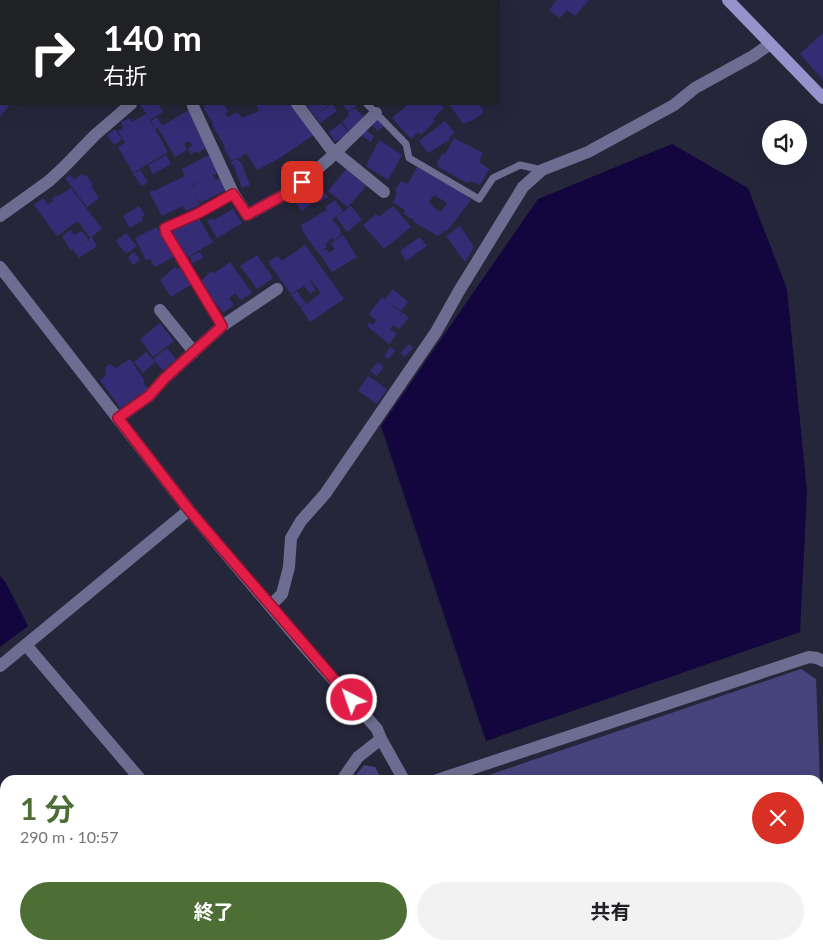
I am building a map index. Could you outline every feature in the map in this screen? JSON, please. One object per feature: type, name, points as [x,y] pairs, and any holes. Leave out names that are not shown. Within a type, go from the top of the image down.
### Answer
[{"type":"main road","points":[[728,0],[823,98]]},
{"type":"street","points":[[271,605],[282,594],[289,567],[291,538],[301,521],[325,494],[436,332],[523,187],[542,170],[588,152],[674,105],[695,88],[753,56],[770,44]]},
{"type":"street","points":[[2,212],[49,181],[95,135],[130,105]]},
{"type":"street","points":[[193,105],[233,194],[247,215],[293,190],[335,153],[371,108]]},
{"type":"street","points":[[298,105],[335,153],[384,192]]},
{"type":"street","points":[[0,268],[189,510],[377,729],[401,775]]},
{"type":"street","points":[[118,418],[149,396],[165,378],[222,326],[277,289]]},
{"type":"street","points":[[160,310],[194,352]]},
{"type":"street","points":[[0,666],[189,510]]},
{"type":"street","points":[[26,645],[137,775]]},
{"type":"street","points":[[452,775],[808,657],[817,658],[823,662]]},
{"type":"street","points":[[345,775],[358,757],[381,739]]},
{"type":"lane","points":[[371,108],[406,144],[409,158],[479,199],[493,178],[520,165],[542,170]]},
{"type":"lane","points":[[222,326],[166,233],[165,228],[199,213],[233,194]]},
{"type":"shaded area","points":[[672,144],[748,188],[787,289],[807,492],[800,632],[486,741],[381,426],[538,199]]},
{"type":"shaded area","points":[[0,576],[6,583],[28,626],[0,647]]},
{"type":"shaded area","points":[[801,669],[816,679],[820,775],[489,775]]},
{"type":"shaded area","points":[[364,765],[375,767],[379,775],[356,775]]},
{"type":"building","points":[[557,0],[589,0],[575,16],[567,10],[560,18],[549,10]]},
{"type":"building","points":[[823,33],[823,80],[800,54]]},
{"type":"building","points":[[0,105],[9,105],[0,117]]},
{"type":"building","points":[[141,105],[159,105],[163,112],[150,120]]},
{"type":"building","points":[[204,105],[224,105],[228,111],[225,113],[228,117],[237,112],[242,118],[259,111],[257,105],[294,105],[315,134],[280,158],[257,170],[246,153],[240,158],[231,160],[204,109]]},
{"type":"building","points":[[307,105],[329,105],[319,113],[333,105],[337,111],[320,123]]},
{"type":"building","points":[[343,105],[357,105],[349,112]]},
{"type":"building","points":[[407,105],[441,105],[444,108],[433,119],[435,121],[421,135],[418,132],[411,139],[392,118]]},
{"type":"building","points":[[450,105],[480,105],[484,112],[475,119],[463,124]]},
{"type":"building","points":[[355,108],[364,117],[349,131],[342,122],[349,115],[348,113]]},
{"type":"building","points":[[189,110],[208,147],[198,153],[197,151],[191,154],[188,149],[192,145],[189,141],[184,144],[187,150],[175,157],[158,128],[155,129],[151,121],[157,117],[162,126]]},
{"type":"building","points":[[146,114],[168,152],[133,173],[118,147],[125,143],[118,131],[123,128],[121,122],[130,118],[132,122]]},
{"type":"building","points":[[377,117],[385,125],[378,131],[370,123]]},
{"type":"building","points":[[445,121],[455,133],[449,137],[450,139],[428,153],[419,141]]},
{"type":"building","points":[[341,123],[349,133],[335,142],[329,132]]},
{"type":"building","points":[[115,129],[122,139],[114,145],[107,135]]},
{"type":"building","points":[[365,130],[374,136],[371,142],[362,136]]},
{"type":"building","points":[[454,138],[483,153],[479,162],[489,169],[480,185],[470,181],[467,183],[438,167],[437,163],[442,154],[445,154]]},
{"type":"building","points":[[379,140],[402,155],[388,180],[366,166]]},
{"type":"building","points":[[211,154],[220,171],[213,175],[216,180],[222,177],[228,189],[200,203],[194,192],[200,205],[186,211],[183,206],[162,216],[149,192],[185,176],[182,169]]},
{"type":"building","points":[[166,155],[171,164],[153,174],[148,165]]},
{"type":"building","points":[[237,159],[241,162],[250,185],[242,188],[233,164],[230,162]]},
{"type":"building","points":[[348,167],[368,184],[348,207],[328,191]]},
{"type":"building","points":[[417,167],[460,191],[471,200],[447,231],[445,230],[438,236],[414,222],[414,220],[404,214],[405,210],[393,202],[397,193],[395,190],[401,181],[408,184]],"holes":[[[434,195],[447,203],[441,212],[429,202]]]},
{"type":"building","points":[[140,170],[148,182],[142,186],[133,174]]},
{"type":"building","points":[[82,174],[83,176],[86,175],[93,184],[91,186],[99,198],[87,207],[65,178],[70,175],[74,180]]},
{"type":"building","points":[[316,181],[328,197],[320,202],[309,186]]},
{"type":"building","points":[[308,187],[318,199],[302,211],[292,199]]},
{"type":"building","points":[[71,188],[102,229],[90,238],[78,221],[57,236],[34,205],[43,198],[48,205],[53,201],[52,198]]},
{"type":"building","points":[[335,200],[343,211],[332,219],[340,229],[341,235],[334,240],[332,238],[326,243],[327,247],[318,253],[302,230],[301,225],[327,210],[325,207]]},
{"type":"building","points":[[139,206],[145,215],[142,217],[143,220],[130,228],[123,216]]},
{"type":"building","points":[[351,206],[362,220],[347,232],[336,217]]},
{"type":"building","points":[[393,206],[411,227],[384,249],[363,225],[376,214],[379,217]]},
{"type":"building","points":[[233,209],[242,223],[217,238],[207,221],[212,218],[214,220]]},
{"type":"building","points":[[198,217],[213,242],[186,258],[170,231]]},
{"type":"building","points":[[460,226],[474,247],[465,262],[446,236]]},
{"type":"building","points":[[157,227],[159,231],[162,230],[171,247],[173,247],[175,256],[155,267],[150,259],[146,260],[135,238]]},
{"type":"building","points":[[71,230],[74,235],[82,231],[88,239],[79,246],[92,237],[97,246],[79,258],[73,249],[71,251],[62,236]]},
{"type":"building","points":[[126,233],[137,246],[126,254],[116,241]]},
{"type":"building","points":[[343,235],[357,257],[332,272],[319,253],[326,249],[329,253],[335,249],[331,243]]},
{"type":"building","points":[[420,237],[427,246],[406,261],[400,251]]},
{"type":"building","points":[[305,245],[344,299],[310,322],[301,308],[321,293],[311,280],[316,290],[310,294],[304,286],[291,294],[268,262],[278,256],[282,261]]},
{"type":"building","points":[[134,252],[140,260],[133,265],[128,257]]},
{"type":"building","points":[[200,252],[203,258],[192,263],[190,256]]},
{"type":"building","points":[[257,255],[273,278],[257,289],[240,266]]},
{"type":"building","points":[[230,262],[252,293],[241,300],[235,293],[229,298],[234,305],[223,313],[200,282],[211,271],[214,273]]},
{"type":"building","points":[[175,267],[177,269],[181,267],[192,284],[171,297],[160,280]]},
{"type":"building","points":[[393,289],[408,302],[401,311],[385,299]]},
{"type":"building","points":[[297,291],[306,304],[300,307],[291,295]]},
{"type":"building","points":[[382,297],[402,313],[397,319],[403,313],[409,318],[399,329],[393,325],[390,329],[397,334],[389,344],[367,326],[370,322],[373,325],[376,320],[369,314]]},
{"type":"building","points":[[160,323],[174,341],[153,357],[140,339]]},
{"type":"building","points":[[409,344],[413,348],[405,357],[400,353]]},
{"type":"building","points":[[390,347],[395,351],[388,359],[384,356]]},
{"type":"building","points":[[167,348],[176,359],[163,370],[153,359]]},
{"type":"building","points":[[146,352],[155,362],[143,373],[134,362]]},
{"type":"building","points":[[130,359],[145,381],[143,382],[148,389],[120,408],[100,380],[106,375],[105,368],[110,364],[116,368]]},
{"type":"building","points":[[378,362],[384,367],[377,376],[370,371]]},
{"type":"building","points":[[368,376],[387,389],[377,404],[358,391]]},
{"type":"route","points":[[302,182],[293,190],[247,215],[233,194],[199,213],[165,228],[166,233],[222,326],[165,378],[149,396],[118,418],[189,510],[352,700]]}]
